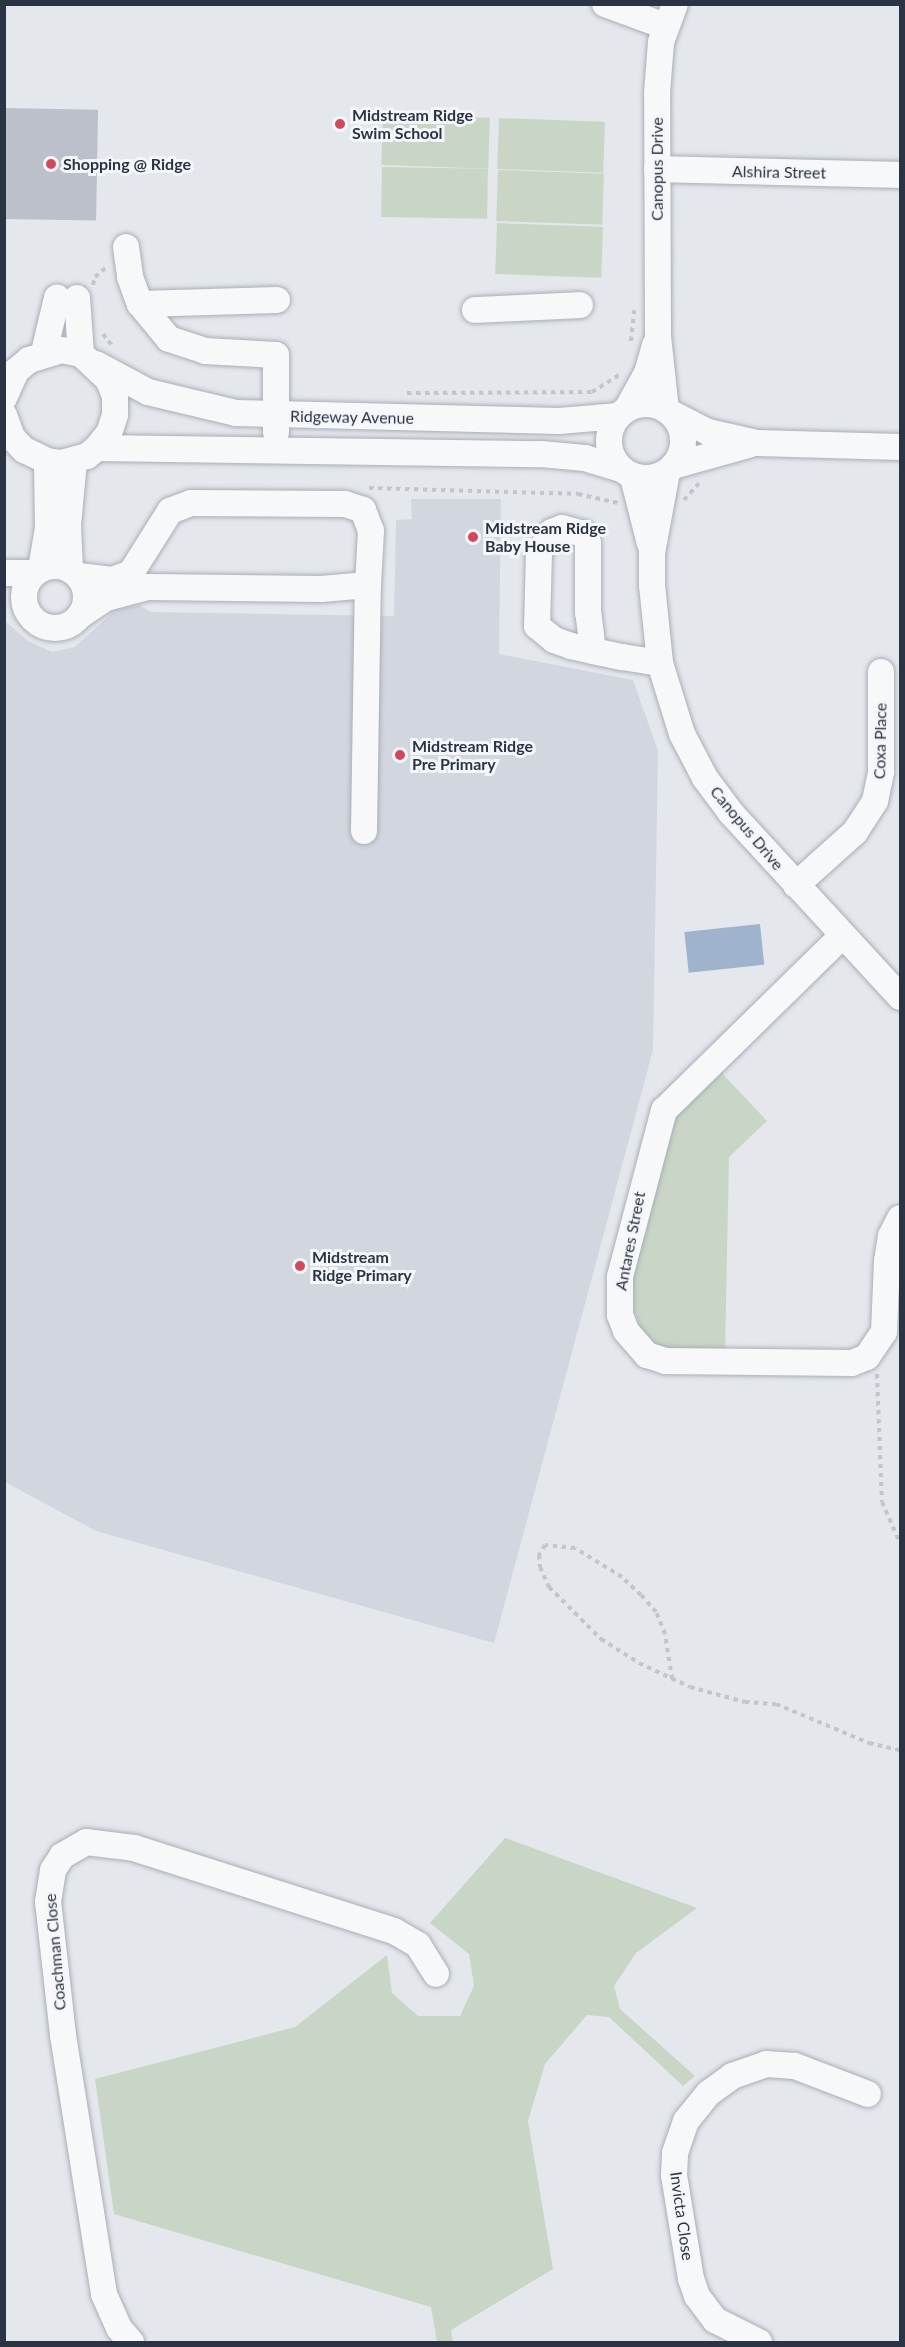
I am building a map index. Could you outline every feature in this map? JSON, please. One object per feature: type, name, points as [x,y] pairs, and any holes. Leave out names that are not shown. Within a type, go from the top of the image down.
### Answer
[{"type":"street","points":[[605,4],[670,15]]},
{"type":"street","name":"Canopus Drive","points":[[668,412],[658,336],[657,93],[670,15]]},
{"type":"street","name":"Alshira Street","points":[[657,169],[900,175]]},
{"type":"street","points":[[126,247],[130,277],[140,304],[169,339],[205,351],[276,355],[276,450]]},
{"type":"street","points":[[44,352],[67,298],[88,359]]},
{"type":"street","points":[[140,304],[277,300]]},
{"type":"street","points":[[475,309],[580,305]]},
{"type":"street","name":"Canopus Drive","points":[[622,413],[647,373],[658,336]]},
{"type":"street","points":[[4,398],[10,375],[44,352],[62,350],[88,359],[108,379],[115,396],[115,415],[109,433],[97,448],[74,461],[47,461],[14,450],[4,415]]},
{"type":"street","name":"Ridgeway Avenue","points":[[88,359],[148,392],[183,403],[227,412],[276,416],[559,421],[622,413]]},
{"type":"street","points":[[757,443],[670,469],[657,477],[626,473],[613,460],[608,437],[622,413],[649,404],[708,432],[757,443],[900,447]]},
{"type":"street","points":[[668,412],[682,434],[680,457],[670,469]]},
{"type":"street","name":"Ridgeway Avenue","points":[[97,448],[553,455],[585,458],[626,473]]},
{"type":"street","points":[[25,608],[27,583],[38,571],[48,528],[47,461]]},
{"type":"street","points":[[74,461],[68,525],[74,573],[85,588],[81,615]]},
{"type":"street","name":"Canopus Drive","points":[[670,469],[652,553],[654,631],[660,663],[682,734],[705,778],[731,813],[900,997]]},
{"type":"street","name":"Canopus Drive","points":[[626,473],[652,553]]},
{"type":"street","points":[[4,573],[38,571],[60,566],[74,573],[122,578],[138,567],[170,511],[191,503],[345,504],[363,510],[368,517],[372,549],[368,585],[364,831]]},
{"type":"street","points":[[152,540],[162,570],[183,588]]},
{"type":"street","points":[[4,594],[25,608],[40,625],[51,628],[62,627],[122,592],[183,588],[321,589],[368,585]]},
{"type":"street","points":[[593,651],[660,663]]},
{"type":"street","name":"Coxa Place","points":[[796,885],[855,832],[875,801],[881,772],[881,672]]},
{"type":"street","name":"Antares Street","points":[[843,935],[664,1110],[620,1277],[620,1315],[635,1344],[647,1355],[665,1361],[834,1366],[867,1357],[876,1348]]},
{"type":"street","points":[[876,1348],[884,1332],[891,1236],[900,1218]]},
{"type":"street","name":"Coachman Close","points":[[131,2343],[119,2328],[104,2294],[63,2035],[48,1902],[53,1870],[62,1856],[86,1842],[134,1848],[394,1931],[418,1945],[436,1974]]},
{"type":"street","name":"Invicta Close","points":[[759,2343],[724,2336],[705,2308],[691,2279],[674,2175],[675,2153],[686,2121],[709,2093],[732,2076],[766,2064],[795,2066],[868,2094]]},
{"type":"path","points":[[681,503],[704,479]]},
{"type":"path","points":[[356,487],[578,494],[622,504]]},
{"type":"path","points":[[876,1348],[882,1502],[900,1543]]},
{"type":"path","points":[[672,1679],[664,1634],[656,1612],[641,1595],[622,1577],[575,1548],[545,1545],[539,1555],[540,1567],[549,1587],[574,1616],[601,1639],[672,1679],[745,1702],[776,1704],[801,1712],[869,1743],[900,1750]]},
{"type":"shaded area","name":"Midstream Ridge Primary","points":[[411,499],[501,499],[499,654],[633,680],[658,751],[653,1050],[494,1643],[96,1531],[5,1482],[4,620],[28,641],[52,652],[75,647],[115,610],[139,605],[151,612],[394,616],[396,520],[412,519]]},
{"type":"green space","points":[[383,114],[490,118],[488,169],[381,165]]},
{"type":"green space","points":[[499,118],[605,122],[603,173],[497,169]]},
{"type":"green space","points":[[382,167],[488,169],[487,219],[381,217]]},
{"type":"green space","points":[[498,170],[604,174],[602,225],[496,221]]},
{"type":"green space","points":[[497,223],[603,227],[601,278],[495,274]]},
{"type":"green space","points":[[718,1069],[767,1121],[729,1157],[725,1350],[669,1352],[655,1346],[641,1330],[628,1290],[671,1119]]},
{"type":"green space","points":[[505,1838],[697,1908],[636,1953],[614,1986],[620,2009],[695,2076],[683,2086],[609,2017],[587,2015],[545,2064],[528,2121],[553,2269],[451,2330],[453,2342],[437,2342],[431,2307],[114,2214],[95,2079],[295,2027],[387,1955],[392,1993],[418,2016],[460,2016],[474,1986],[469,1954],[430,1923]]},
{"type":"water","points":[[760,924],[764,965],[689,973],[684,932]]},
{"type":"building","name":"Shopping @ Ridge","points":[[4,108],[98,110],[96,221],[4,219]]},
{"type":"place","name":"Midstream Ridge Swim School","points":[[340,124]]},
{"type":"place","name":"Shopping @ Ridge","points":[[51,164]]},
{"type":"place","name":"Midstream Ridge Baby House","points":[[473,537]]},
{"type":"place","name":"Midstream Ridge Pre Primary","points":[[400,755]]},
{"type":"place","name":"Midstream Ridge Primary","points":[[300,1266]]}]
